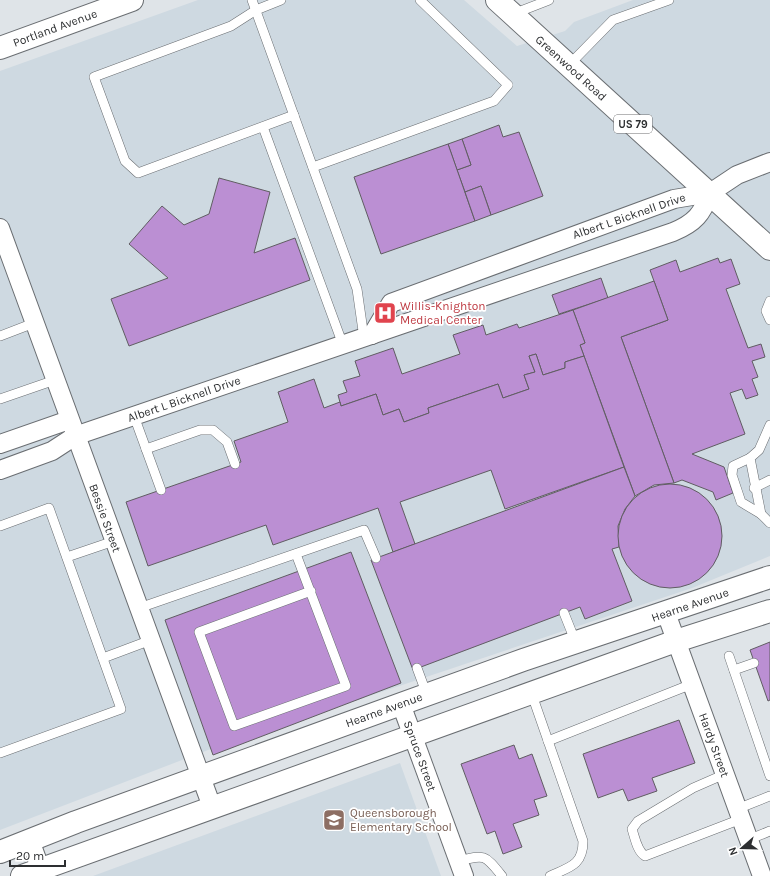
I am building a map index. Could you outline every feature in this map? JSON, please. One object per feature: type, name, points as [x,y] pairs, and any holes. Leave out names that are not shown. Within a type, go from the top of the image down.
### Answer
[{"type":"main road","name":"Portland Avenue","points":[[0,48],[132,0]]},
{"type":"main road","name":"Greenwood Road","points":[[504,7],[770,249]]},
{"type":"main road","name":"Hearne Avenue","points":[[0,852],[401,704],[770,577]]},
{"type":"main road","points":[[36,874],[212,808],[531,692],[676,641],[770,611]]},
{"type":"main road","points":[[576,643],[587,672]]},
{"type":"street","points":[[710,193],[737,175],[770,162]]},
{"type":"street","name":"Albert L Bicknell Drive","points":[[0,444],[134,416],[368,337],[684,228],[694,221],[704,210],[710,193],[674,198],[391,303],[368,337]]},
{"type":"street","name":"Bessie Street","points":[[1,236],[212,808]]},
{"type":"street","name":"Albert L Bicknell Drive","points":[[0,470],[52,451],[72,428]]},
{"type":"street","name":"Hardy Street","points":[[666,613],[762,876]]},
{"type":"street","name":"Spruce Street","points":[[401,704],[462,869]]},
{"type":"street","points":[[30,840],[36,874]]},
{"type":"lane","points":[[252,0],[314,167],[357,289],[368,337]]},
{"type":"lane","points":[[281,0],[256,10],[231,26],[94,77],[125,161],[138,173],[294,115]]},
{"type":"lane","points":[[314,167],[494,101],[508,85],[420,0]]},
{"type":"lane","points":[[504,7],[549,0]]},
{"type":"lane","points":[[568,66],[613,20],[670,0]]},
{"type":"lane","points":[[263,127],[343,345]]},
{"type":"lane","points":[[770,301],[766,311],[770,320]]},
{"type":"lane","points":[[0,336],[34,323]]},
{"type":"lane","points":[[0,399],[55,380]]},
{"type":"lane","points":[[134,416],[161,490]]},
{"type":"lane","points":[[770,425],[759,450],[750,458],[733,466],[732,475],[741,502],[761,514],[770,523]]},
{"type":"lane","points":[[146,449],[200,430],[213,430],[226,442],[235,464]]},
{"type":"lane","points":[[750,458],[754,488],[761,514]]},
{"type":"lane","points":[[754,488],[770,480]]},
{"type":"lane","points":[[0,526],[49,508],[121,709],[0,753]]},
{"type":"lane","points":[[139,608],[364,530],[376,558]]},
{"type":"lane","points":[[67,557],[114,541]]},
{"type":"lane","points":[[296,554],[311,591],[346,686],[234,726],[199,632],[311,591]]},
{"type":"lane","points":[[564,613],[576,643]]},
{"type":"lane","points":[[103,658],[151,640]]},
{"type":"lane","points":[[729,656],[770,776]]},
{"type":"lane","points":[[734,670],[754,663]]},
{"type":"lane","points":[[418,668],[427,695]]},
{"type":"lane","points":[[548,741],[692,684]]},
{"type":"lane","points":[[531,692],[583,841],[583,854],[579,860],[571,867],[550,876]]},
{"type":"lane","points":[[724,774],[693,788],[638,821],[632,829],[641,854],[646,856],[739,814],[770,796]]},
{"type":"lane","points":[[748,840],[770,832]]},
{"type":"lane","points":[[462,869],[479,856],[487,858],[502,876]]},
{"type":"shaded area","name":"Willis-Knighton Medical Center","points":[[198,0],[464,0],[517,46],[565,31],[574,22],[633,0],[770,0],[770,556],[692,588],[208,750],[0,830],[0,71]]},
{"type":"shaded area","name":"Queensborough Elementary School","points":[[400,763],[441,876],[93,876]]},
{"type":"building","points":[[499,125],[503,137],[519,132],[543,196],[491,215],[481,186],[465,192],[457,170],[471,165],[462,139]]},
{"type":"building","points":[[462,139],[471,165],[457,170],[448,144]]},
{"type":"building","points":[[448,144],[475,221],[381,254],[354,177]]},
{"type":"building","points":[[219,178],[270,192],[254,253],[295,238],[310,280],[129,346],[111,299],[168,278],[129,244],[162,206],[184,225],[209,214]]},
{"type":"building","points":[[481,186],[491,215],[475,221],[465,192]]},
{"type":"building","points":[[718,258],[720,263],[731,259],[740,284],[726,289],[748,348],[761,344],[765,357],[752,361],[758,377],[752,379],[758,395],[746,399],[742,389],[730,393],[745,434],[692,454],[724,467],[733,493],[716,500],[713,492],[682,480],[674,483],[621,337],[668,320],[650,270],[676,260],[680,272]]},
{"type":"building","points":[[601,278],[608,298],[559,314],[552,295]]},
{"type":"building","points":[[654,281],[668,320],[621,337],[674,483],[654,485],[635,496],[580,345],[585,343],[573,310]]},
{"type":"building","points":[[573,310],[585,343],[580,345],[584,356],[565,362],[565,368],[543,375],[536,354],[529,356],[535,372],[524,375],[529,389],[503,398],[498,384],[428,408],[429,413],[404,422],[399,409],[383,415],[376,394],[341,406],[338,395],[347,392],[343,381],[360,376],[355,361],[393,348],[402,374],[460,354],[453,335],[483,325],[486,335],[517,324],[519,328]]},
{"type":"building","points":[[536,354],[543,375],[565,368],[565,362],[584,356],[624,467],[505,509],[491,470],[400,502],[415,544],[393,552],[378,508],[273,545],[266,525],[148,566],[126,502],[241,462],[234,441],[288,422],[278,392],[314,379],[324,408],[340,402],[341,406],[376,394],[383,415],[399,409],[404,422],[429,413],[428,408],[498,384],[503,398],[529,389],[524,375],[535,372],[529,356]]},
{"type":"building","points":[[624,467],[635,496],[625,509],[618,526],[619,547],[612,549],[632,601],[585,619],[580,607],[413,670],[371,560]]},
{"type":"building","points":[[670,484],[690,488],[707,499],[718,516],[722,536],[718,556],[707,573],[690,584],[670,588],[650,584],[633,573],[622,556],[618,536],[622,516],[633,499],[650,488]]},
{"type":"building","points":[[351,552],[401,683],[213,755],[165,620]]},
{"type":"building","points":[[770,642],[770,700],[768,701],[750,650]]},
{"type":"building","points":[[679,720],[695,763],[652,778],[657,791],[628,801],[623,789],[598,798],[583,754]]},
{"type":"building","points":[[514,745],[519,759],[532,754],[547,796],[534,800],[539,815],[513,824],[522,847],[503,854],[495,831],[487,834],[461,764]]},
{"type":"place","name":"Willis-Knighton Medical Center","points":[[385,313]]},
{"type":"place","name":"Queensborough Elementary School","points":[[334,820]]}]
